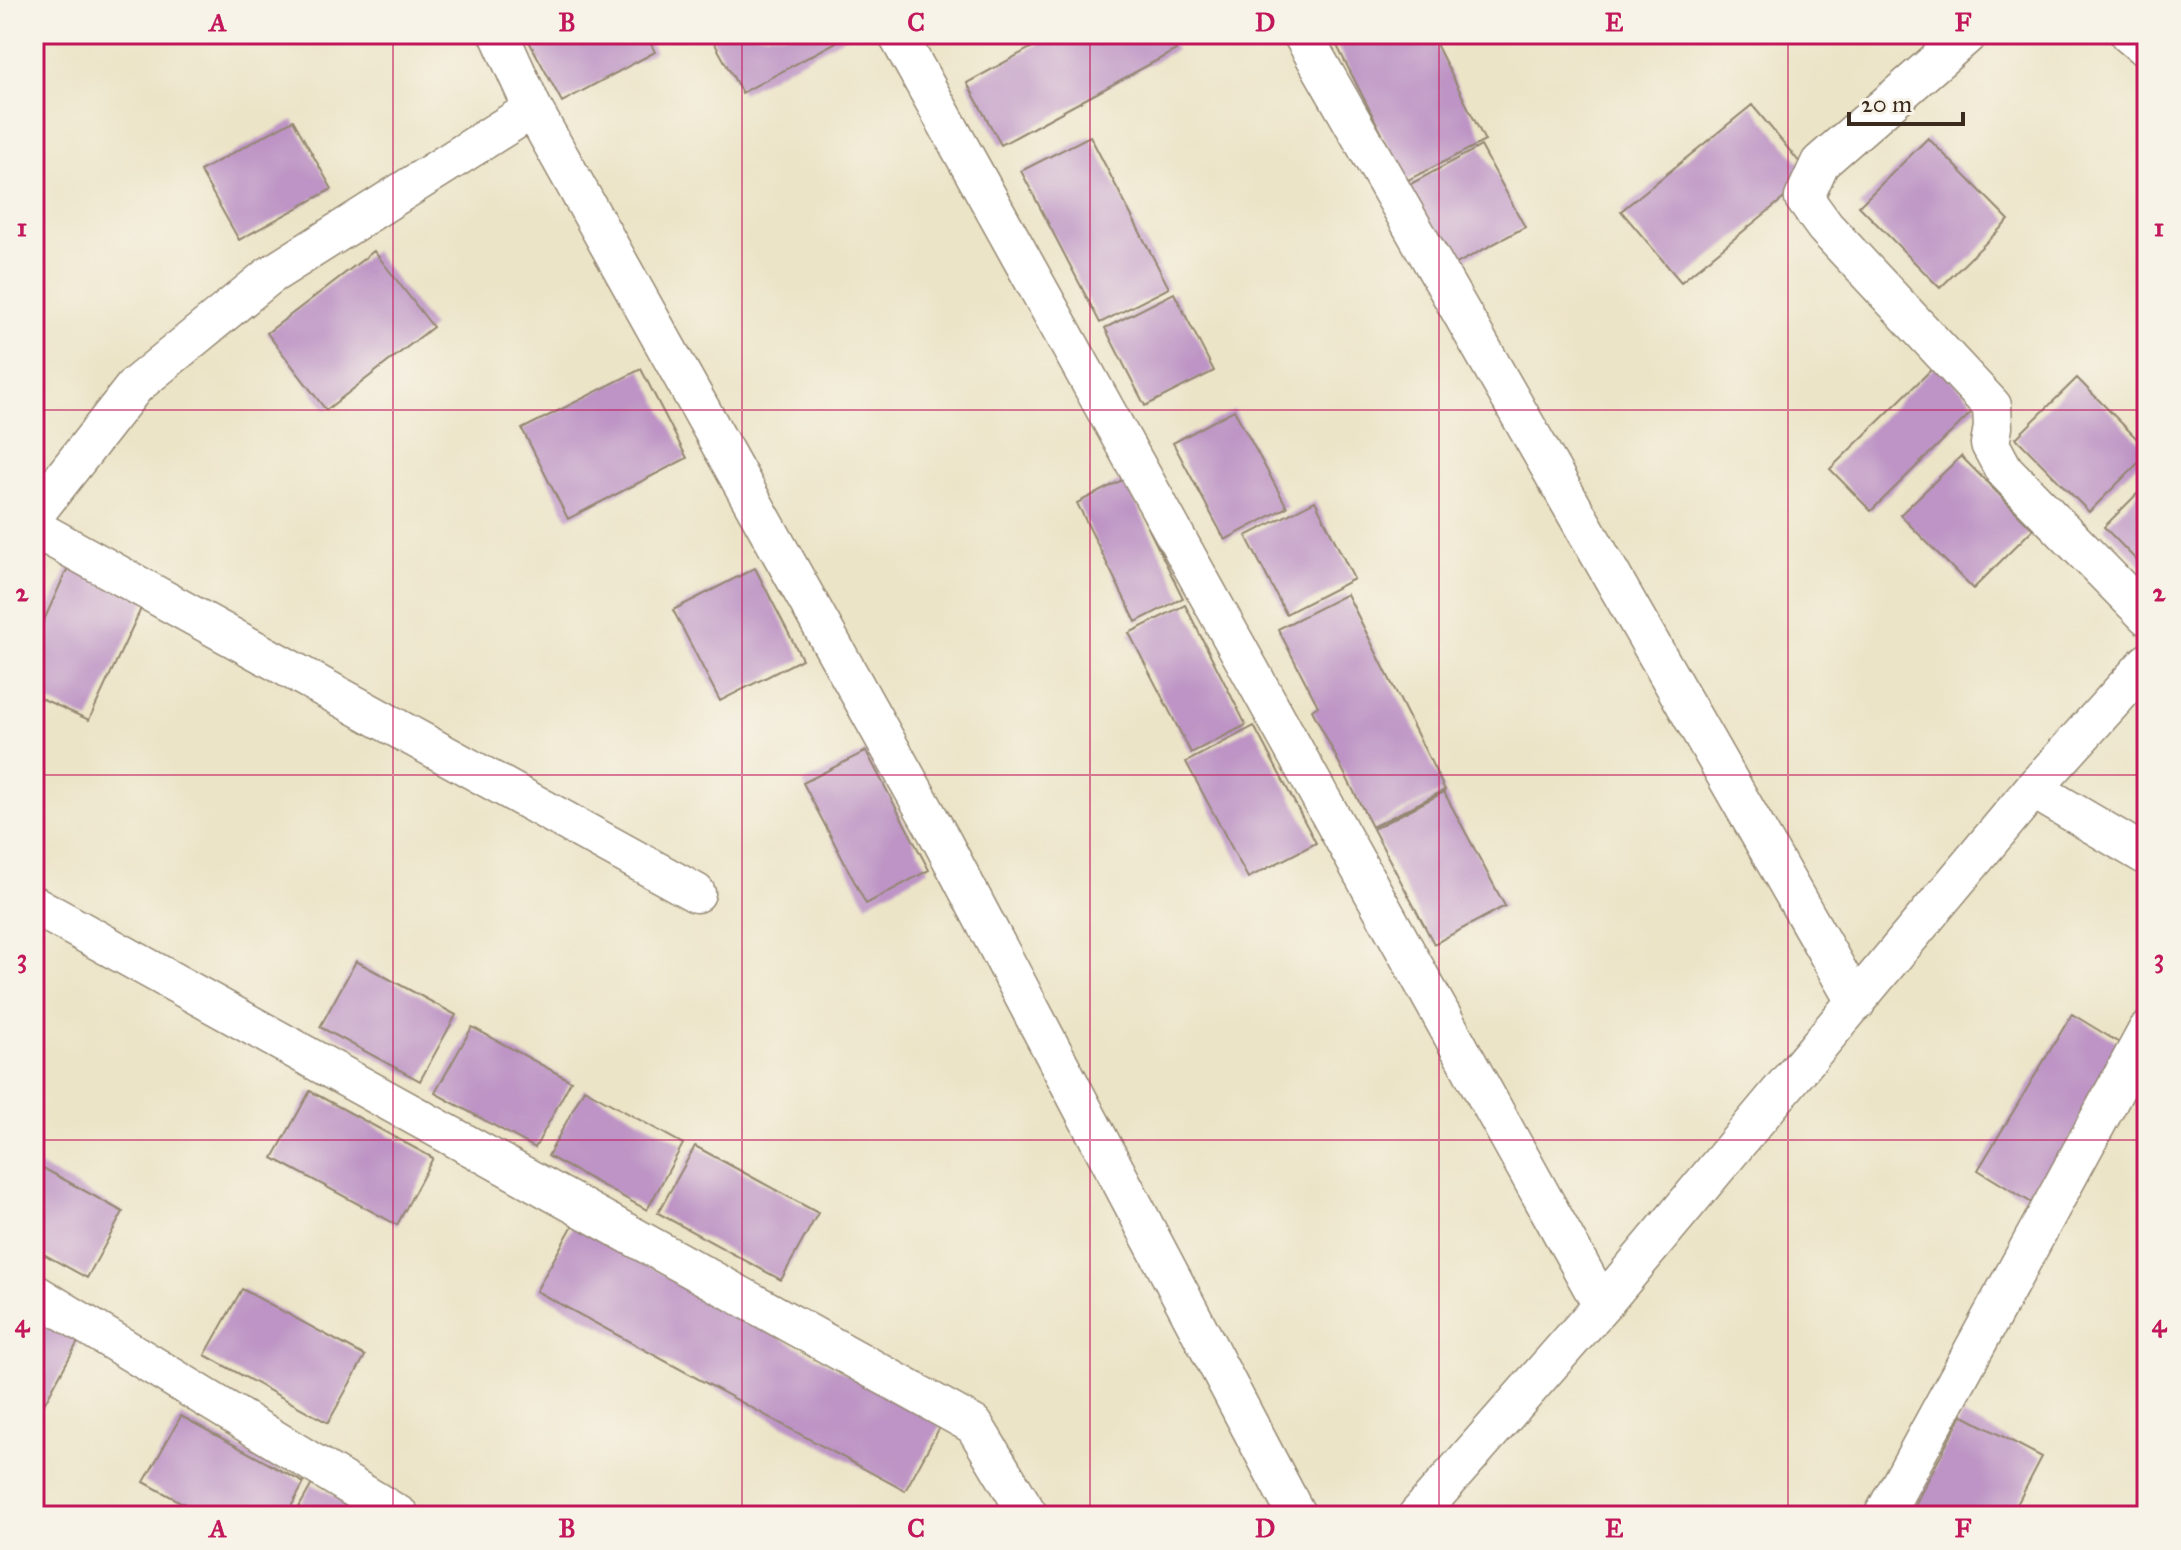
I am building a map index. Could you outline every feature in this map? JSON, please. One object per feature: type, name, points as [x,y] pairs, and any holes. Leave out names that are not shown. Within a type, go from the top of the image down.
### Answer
[{"type":"street","points":[[499,34],[533,109],[943,843],[1297,1516]]},
{"type":"street","points":[[897,34],[1602,1305]]},
{"type":"street","points":[[1302,34],[1856,1003]]},
{"type":"street","points":[[1968,34],[1820,163],[1804,198],[1825,227],[1992,406],[1990,444],[2004,470],[2147,616]]},
{"type":"street","points":[[2129,34],[2147,49]]},
{"type":"street","points":[[34,515],[135,386],[269,276],[533,109]]},
{"type":"street","points":[[34,528],[696,893]]},
{"type":"street","points":[[1417,1516],[1602,1305],[2033,789],[2147,663]]},
{"type":"street","points":[[2033,789],[2147,856]]},
{"type":"street","points":[[34,905],[974,1425],[1029,1516]]},
{"type":"street","points":[[1883,1516],[2147,1031]]},
{"type":"street","points":[[34,1293],[400,1516]]},
{"type":"building","points":[[525,34],[646,34],[655,52],[562,102]]},
{"type":"building","points":[[712,34],[851,34],[742,93]]},
{"type":"building","points":[[1056,34],[1167,34],[1176,50],[1001,145],[967,83]]},
{"type":"building","points":[[1331,34],[1431,34],[1485,141],[1406,181]]},
{"type":"building","points":[[1752,105],[1811,176],[1681,282],[1621,211]]},
{"type":"building","points":[[293,120],[332,189],[239,240],[200,171]]},
{"type":"building","points":[[1090,136],[1169,288],[1100,323],[1021,171]]},
{"type":"building","points":[[1928,138],[2009,220],[1940,288],[1859,206]]},
{"type":"building","points":[[1481,146],[1525,227],[1449,268],[1405,187]]},
{"type":"building","points":[[374,251],[433,327],[326,410],[267,333]]},
{"type":"building","points":[[1174,293],[1214,371],[1145,406],[1105,328]]},
{"type":"building","points":[[1937,364],[1978,406],[1871,511],[1830,469]]},
{"type":"building","points":[[641,369],[687,458],[568,519],[522,429]]},
{"type":"building","points":[[2077,378],[2147,449],[2147,454],[2089,512],[2016,438]]},
{"type":"building","points":[[1234,410],[1287,507],[1225,540],[1173,443]]},
{"type":"building","points":[[1961,456],[2033,529],[1973,589],[1900,515]]},
{"type":"building","points":[[1124,479],[1183,598],[1136,622],[1077,503]]},
{"type":"building","points":[[2147,484],[2147,571],[2104,527]]},
{"type":"building","points":[[1315,501],[1354,579],[1286,614],[1246,536]]},
{"type":"building","points":[[70,563],[146,598],[89,720],[34,695],[34,642]]},
{"type":"building","points":[[755,568],[802,659],[720,701],[673,610]]},
{"type":"building","points":[[1347,594],[1445,790],[1372,827],[1312,710],[1318,706],[1278,629]]},
{"type":"building","points":[[1185,605],[1246,725],[1191,753],[1129,633]]},
{"type":"building","points":[[1254,726],[1316,843],[1248,878],[1186,762]]},
{"type":"building","points":[[866,751],[929,870],[866,904],[803,783]]},
{"type":"building","points":[[1444,792],[1505,906],[1434,944],[1373,829]]},
{"type":"building","points":[[356,961],[456,1015],[420,1081],[320,1027]]},
{"type":"building","points":[[2072,1014],[2126,1047],[2032,1203],[1978,1170]]},
{"type":"building","points":[[472,1027],[571,1081],[535,1148],[435,1093]]},
{"type":"building","points":[[584,1089],[683,1144],[647,1210],[548,1156]]},
{"type":"building","points":[[310,1091],[433,1158],[397,1225],[273,1158]]},
{"type":"building","points":[[695,1146],[818,1213],[781,1280],[658,1213]]},
{"type":"building","points":[[34,1163],[123,1212],[87,1278],[34,1249]]},
{"type":"building","points":[[573,1225],[941,1425],[905,1491],[536,1291]]},
{"type":"building","points":[[242,1289],[365,1356],[328,1423],[205,1355]]},
{"type":"building","points":[[34,1316],[79,1340],[43,1406],[34,1402]]},
{"type":"building","points":[[1962,1415],[2042,1457],[2011,1516],[1909,1516]]},
{"type":"building","points":[[181,1416],[304,1483],[286,1516],[206,1516],[144,1482]]},
{"type":"building","points":[[312,1484],[372,1516],[294,1516]]}]
